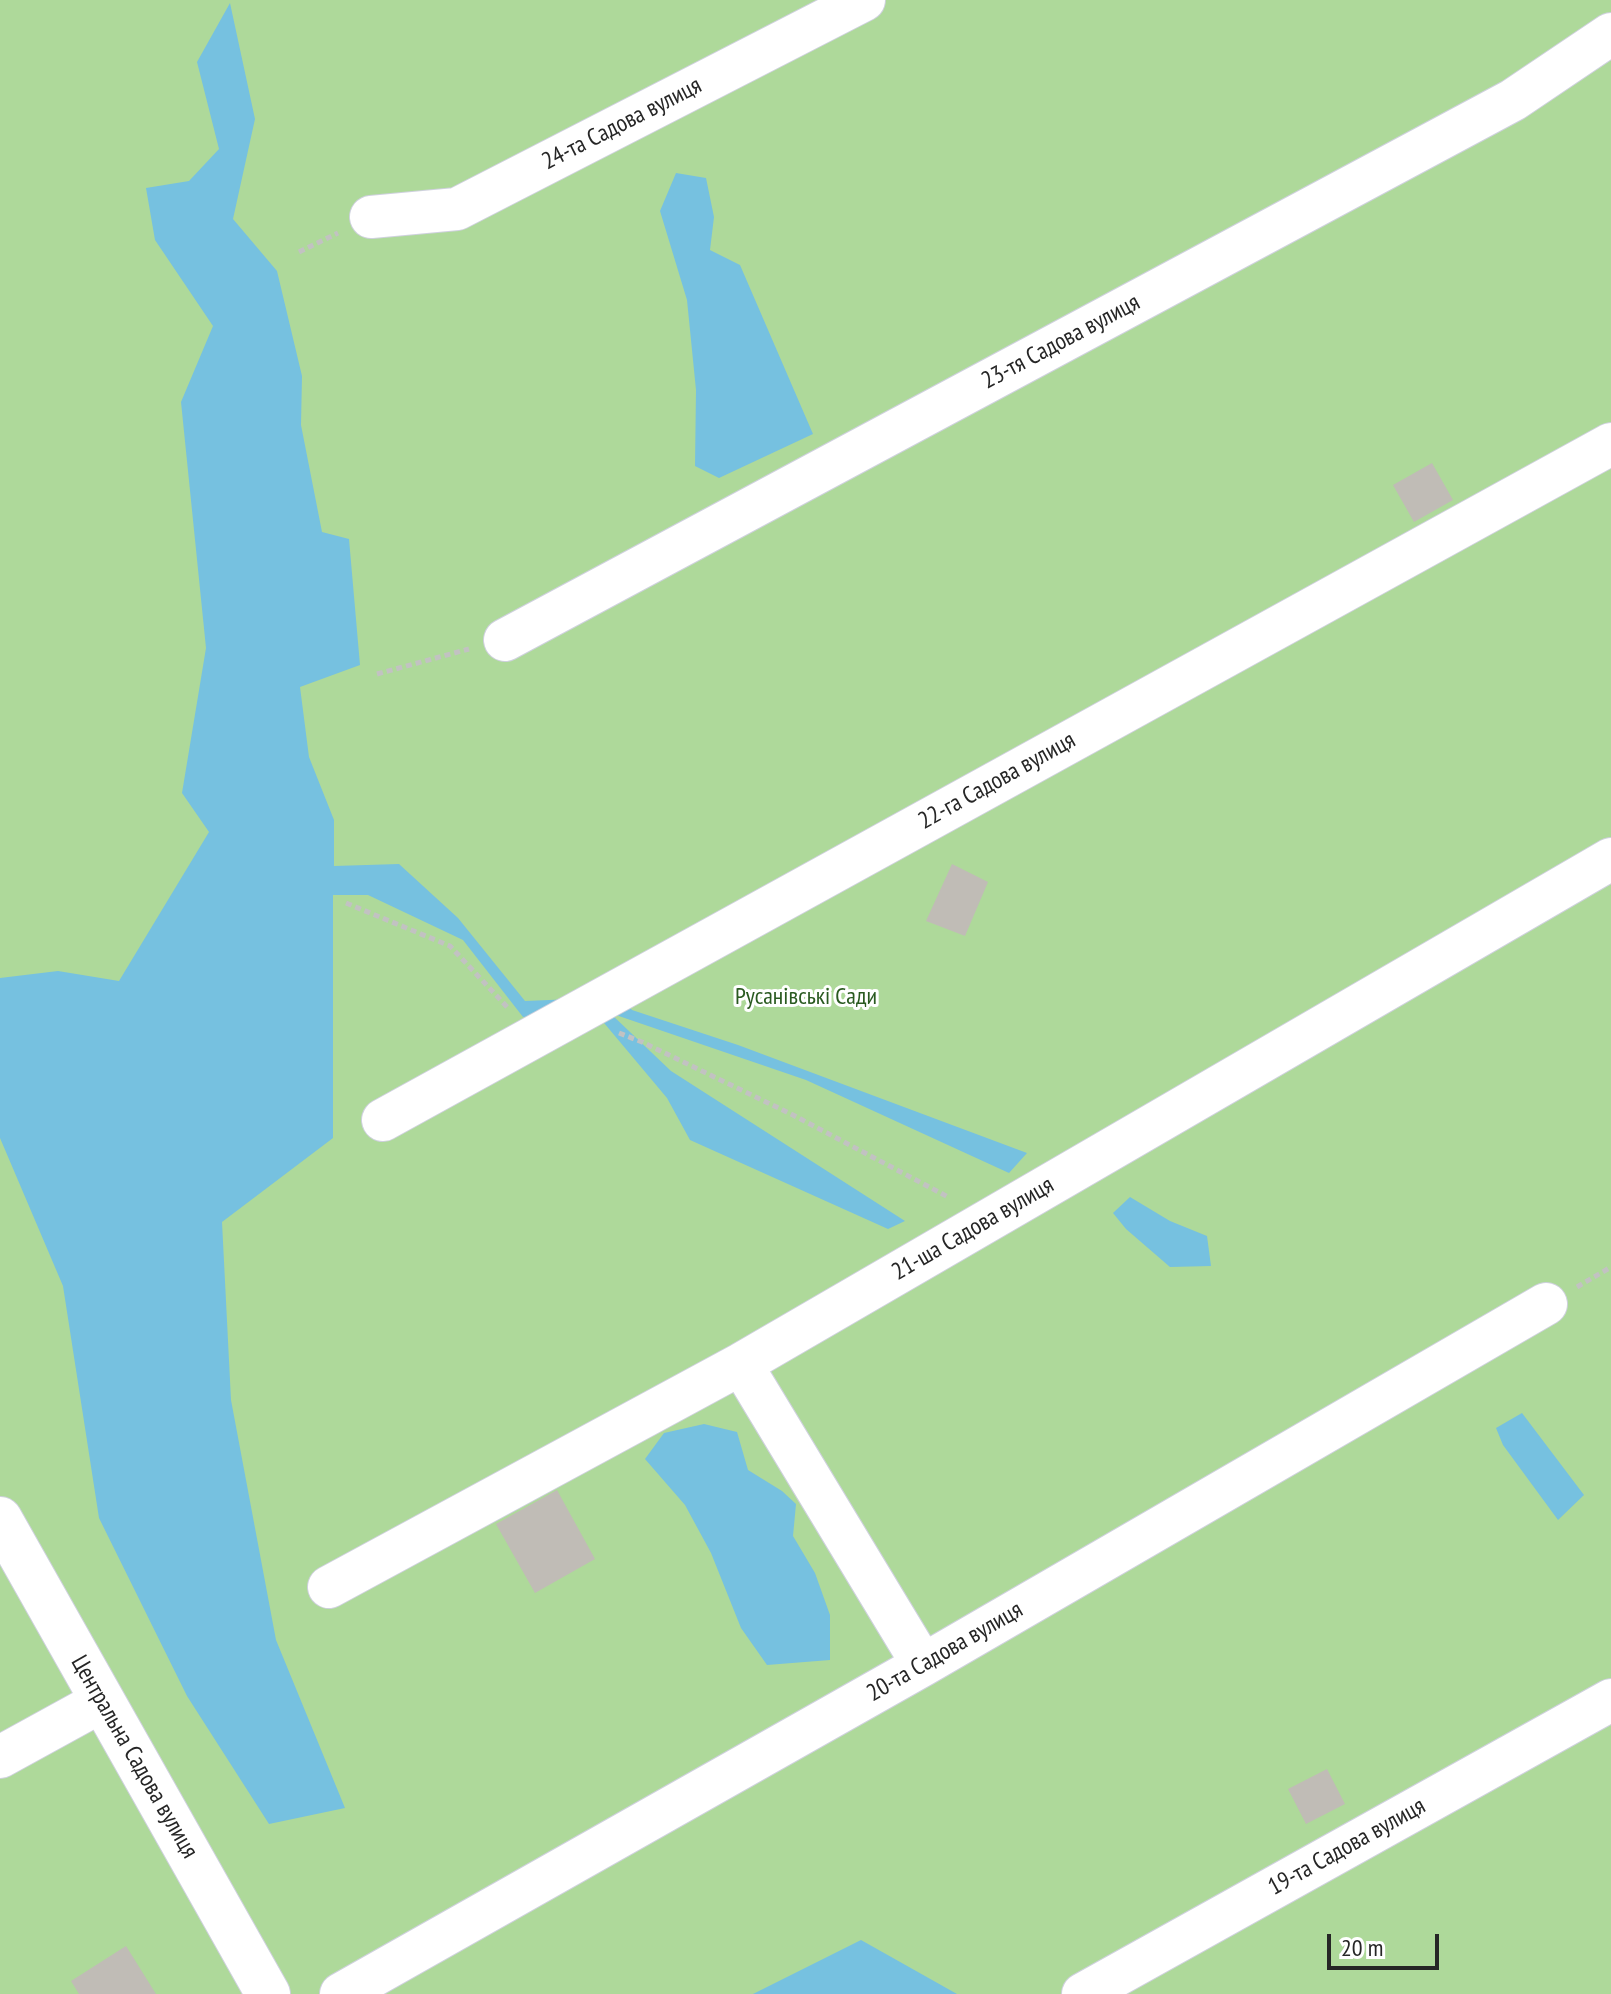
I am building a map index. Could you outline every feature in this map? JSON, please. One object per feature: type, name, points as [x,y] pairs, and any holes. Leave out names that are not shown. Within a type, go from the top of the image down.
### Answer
[{"type":"main road","name":"Центральна Садова вулиця","points":[[0,1519],[268,1994]]},
{"type":"street","name":"24-та Садова вулиця","points":[[371,217],[457,209],[864,0]]},
{"type":"street","name":"23-тя Садова вулиця","points":[[505,640],[1513,100],[1611,34]]},
{"type":"street","name":"22-га Садова вулиця","points":[[383,1120],[1611,444]]},
{"type":"street","name":"21-ша Садова вулиця","points":[[329,1587],[741,1364],[1611,859]]},
{"type":"street","name":"20-та Садова вулиця","points":[[341,1994],[923,1665],[1546,1304]]},
{"type":"street","points":[[741,1364],[923,1665]]},
{"type":"street","name":"19-та Садова вулиця","points":[[1083,1994],[1611,1700]]},
{"type":"street","points":[[0,1757],[102,1701]]},
{"type":"path","points":[[377,674],[505,640]]},
{"type":"path","points":[[346,903],[450,946],[534,1036]]},
{"type":"path","points":[[642,1042],[793,1115],[990,1220]]},
{"type":"green space","name":"Русанівські Сади","points":[[0,0],[1611,0],[1611,1994],[0,1994]]},
{"type":"water","points":[[230,3],[255,119],[233,219],[277,271],[302,376],[301,425],[322,532],[349,539],[360,665],[300,687],[309,757],[334,820],[334,866],[399,864],[458,918],[525,1001],[622,997],[632,1010],[738,1045],[1027,1153],[1009,1173],[806,1080],[610,1013],[671,1071],[905,1221],[888,1229],[690,1140],[667,1098],[594,1011],[523,1017],[463,940],[368,895],[333,895],[333,1138],[222,1222],[231,1400],[276,1640],[345,1808],[269,1824],[187,1696],[99,1518],[63,1286],[0,1138],[0,978],[58,971],[119,981],[209,832],[182,793],[206,648],[181,402],[213,326],[155,240],[146,188],[189,181],[219,149],[197,62]]},
{"type":"water","points":[[676,173],[706,178],[714,217],[710,250],[740,265],[813,434],[719,478],[695,466],[696,390],[687,300],[660,211]]},
{"type":"water","points":[[1130,1197],[1170,1221],[1207,1236],[1211,1266],[1170,1267],[1126,1229],[1113,1213]]},
{"type":"water","points":[[1522,1413],[1584,1495],[1558,1520],[1503,1445],[1496,1428]]},
{"type":"water","points":[[704,1424],[737,1432],[748,1470],[782,1491],[796,1504],[793,1536],[815,1573],[830,1615],[830,1660],[767,1665],[741,1628],[711,1553],[685,1505],[645,1459],[664,1433]]},
{"type":"water","points":[[861,1940],[957,1994],[753,1994]]},
{"type":"building","points":[[1432,463],[1453,500],[1414,522],[1393,485]]},
{"type":"building","points":[[952,864],[988,882],[965,936],[926,921]]},
{"type":"building","points":[[557,1490],[595,1559],[535,1593],[496,1524]]},
{"type":"building","points":[[1327,1769],[1345,1804],[1306,1824],[1288,1789]]},
{"type":"building","points":[[126,1946],[156,1994],[79,1994],[71,1981]]}]
